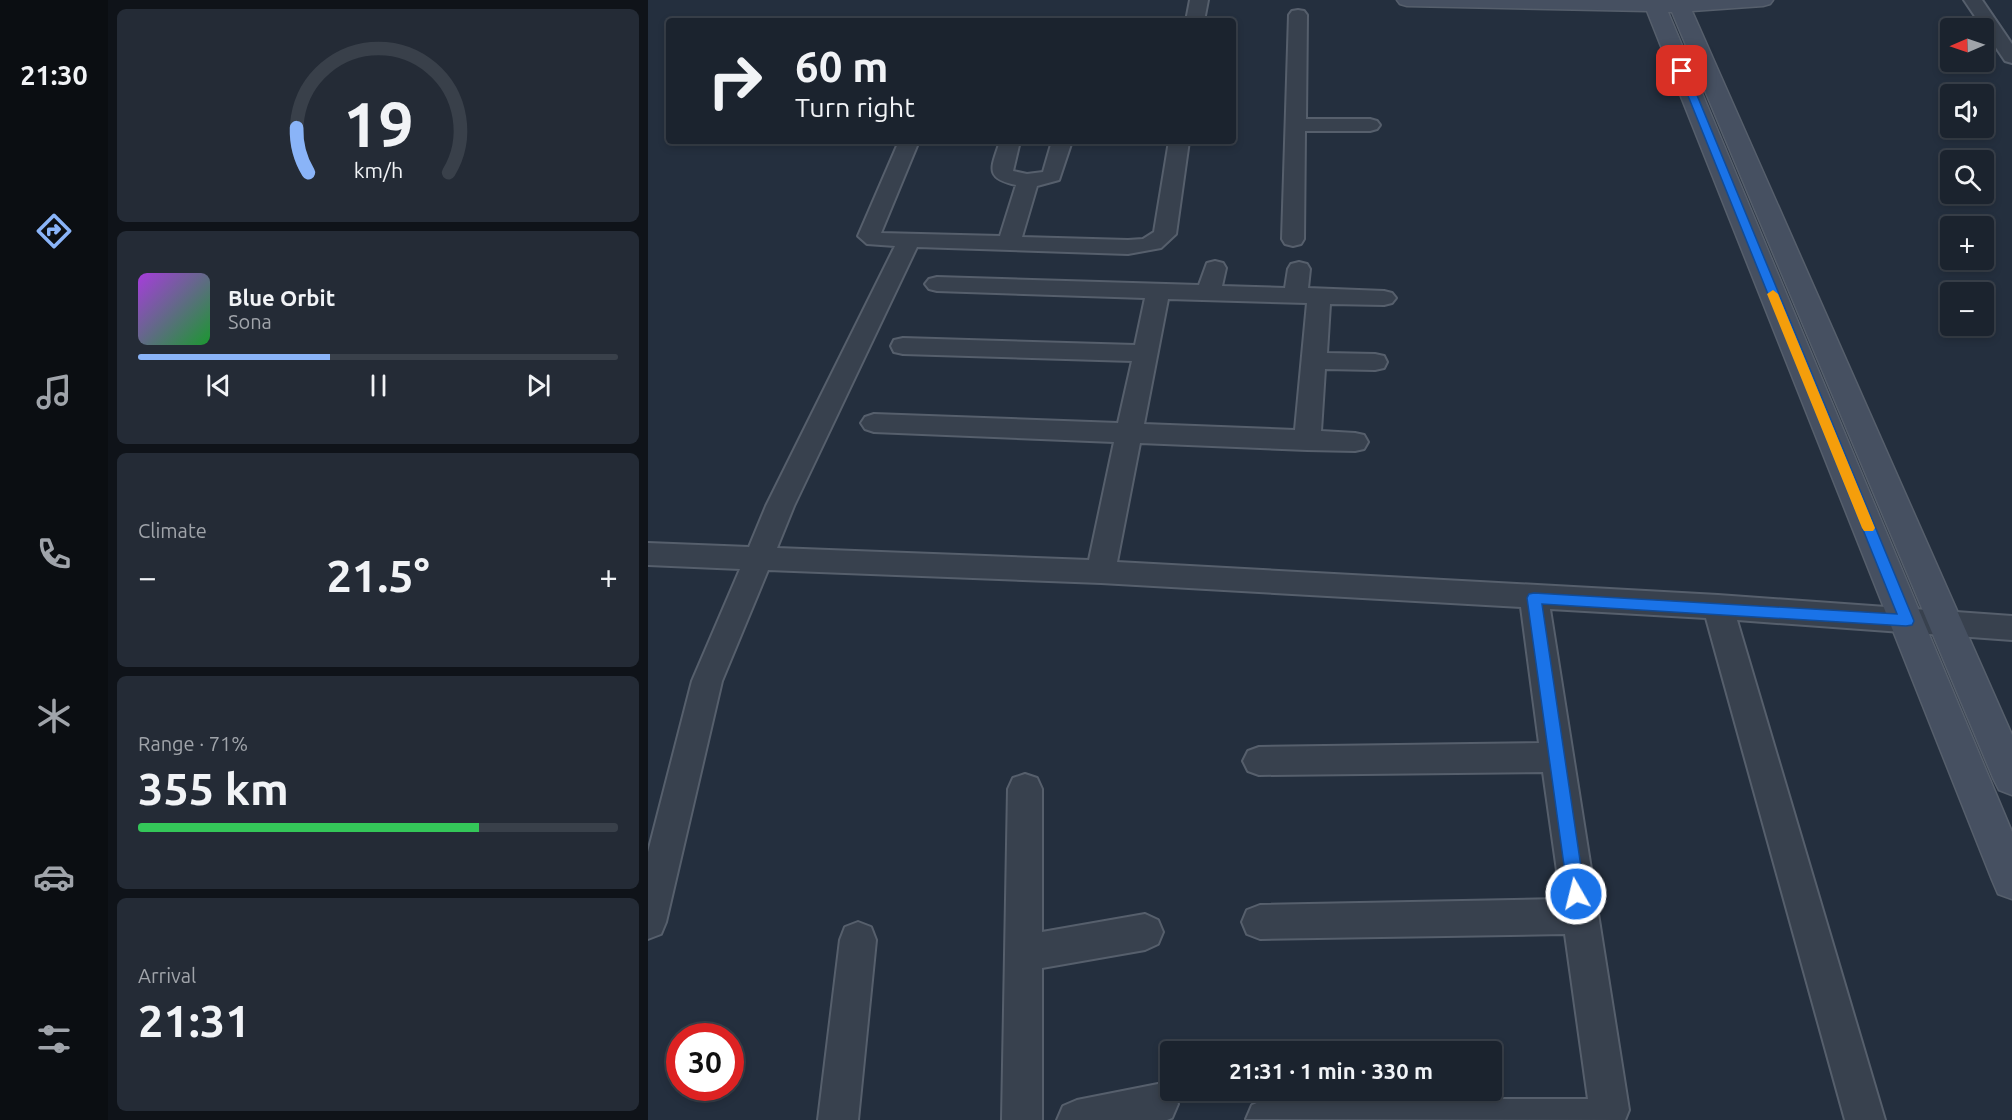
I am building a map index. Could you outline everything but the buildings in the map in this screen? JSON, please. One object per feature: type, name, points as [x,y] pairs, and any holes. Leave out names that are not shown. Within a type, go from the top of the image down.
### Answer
[{"type":"street","points":[[1196,18],[1199,0]]},
{"type":"street","points":[[1407,0],[1666,3],[1763,0]]},
{"type":"street","points":[[1973,0],[2005,37],[2012,57]]},
{"type":"street","points":[[1666,3],[1906,621],[2012,880]]},
{"type":"street","points":[[1666,3],[1945,623],[2012,778]]},
{"type":"street","points":[[1293,239],[1298,5]]},
{"type":"street","points":[[1295,125],[1370,125]]},
{"type":"street","points":[[908,144],[869,236],[875,239],[1128,247],[1146,246],[1159,241],[1165,234],[1179,144]]},
{"type":"street","points":[[1009,144],[1002,169],[1003,174],[1010,179],[1028,180],[1042,180],[1052,176],[1061,144]]},
{"type":"street","points":[[1009,243],[1028,180]]},
{"type":"street","points":[[648,922],[707,681],[780,507],[906,246]]},
{"type":"street","points":[[961,259],[944,284],[1384,298]]},
{"type":"street","points":[[1037,287],[1046,263]]},
{"type":"street","points":[[1124,290],[1131,264]]},
{"type":"street","points":[[1209,293],[1215,268]]},
{"type":"street","points":[[1299,268],[1307,296],[1314,361],[1307,441]]},
{"type":"street","points":[[1101,572],[1158,291]]},
{"type":"street","points":[[903,346],[1146,353]]},
{"type":"street","points":[[1314,361],[1375,362]]},
{"type":"street","points":[[874,423],[1130,435],[1355,442]]},
{"type":"street","points":[[648,554],[1101,572],[1718,608],[2012,628]]},
{"type":"street","points":[[1266,1119],[1602,1119],[1608,1116],[1609,1110],[1534,598]]},
{"type":"street","points":[[1718,608],[1865,1120]]},
{"type":"street","points":[[1259,761],[1557,757]]},
{"type":"street","points":[[1022,1120],[1025,789]]},
{"type":"street","points":[[1260,922],[1580,916]]},
{"type":"street","points":[[1023,953],[1145,932]]},
{"type":"street","points":[[838,1120],[858,940]]},
{"type":"street","points":[[1077,1120],[1158,1104]]},
{"type":"slow traffic","points":[[1773,294],[1869,528]]},
{"type":"route","points":[[1576,894],[1534,598],[1906,621],[1682,71]]}]
